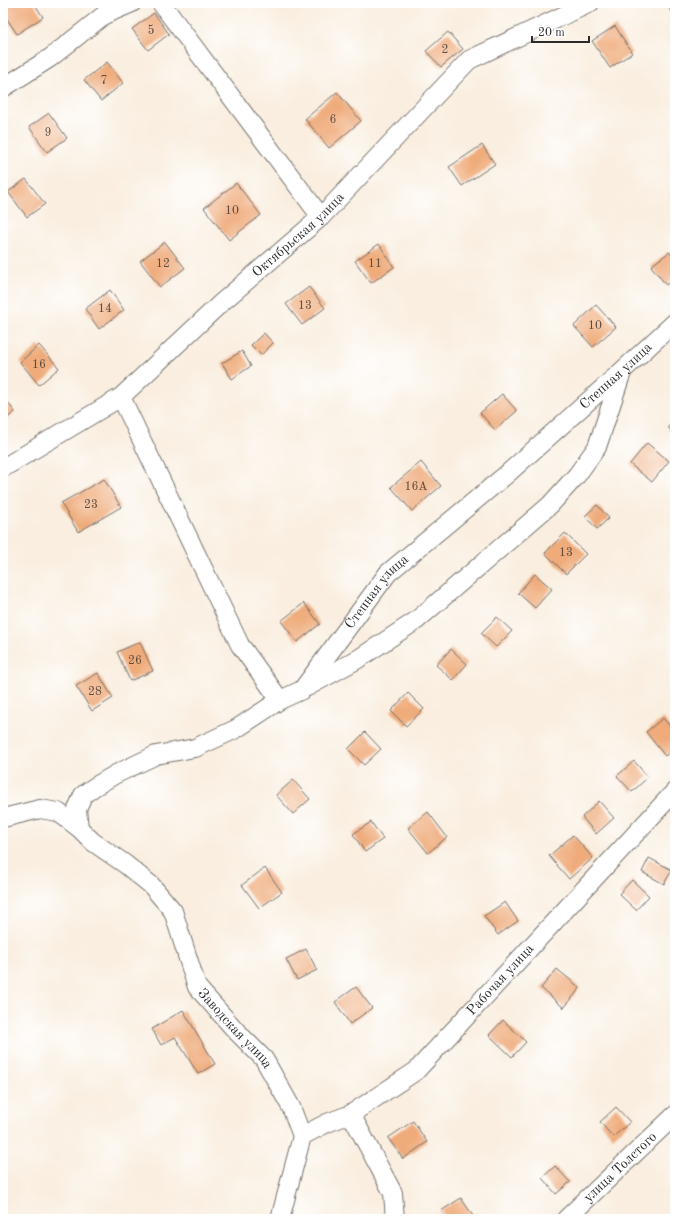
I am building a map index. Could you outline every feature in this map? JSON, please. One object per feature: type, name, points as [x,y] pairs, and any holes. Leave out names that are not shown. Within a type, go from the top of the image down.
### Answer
[{"type":"street","points":[[3,88],[50,58],[104,15],[132,3]]},
{"type":"street","points":[[161,3],[321,217]]},
{"type":"street","name":"Октябрьская улица","points":[[3,468],[121,397],[221,303],[321,217],[469,60],[590,3]]},
{"type":"street","name":"Степная улица","points":[[79,828],[77,810],[83,795],[94,787],[116,774],[156,755],[195,748],[236,729],[280,700],[302,690],[388,573],[507,474],[622,372],[675,322]]},
{"type":"street","points":[[302,690],[358,659],[417,620],[550,505],[577,475],[597,447],[622,372]]},
{"type":"street","points":[[121,397],[240,645],[280,700]]},
{"type":"street","name":"Рабочая улица","points":[[302,1136],[327,1123],[351,1114],[416,1071],[675,791]]},
{"type":"street","name":"Заводская улица","points":[[3,818],[40,809],[58,812],[79,828],[93,842],[125,864],[150,885],[173,911],[197,987],[238,1033],[264,1059],[291,1107],[302,1136]]},
{"type":"street","points":[[351,1114],[393,1194],[396,1219]]},
{"type":"street","name":"улица Толстого","points":[[566,1219],[675,1115]]},
{"type":"street","points":[[280,1219],[302,1136]]},
{"type":"building","points":[[3,3],[34,3],[43,17],[17,34],[3,13]]},
{"type":"building","points":[[665,3],[675,3],[675,16]]},
{"type":"building","points":[[154,13],[169,34],[148,50],[132,29]]},
{"type":"building","points":[[615,26],[632,53],[610,68],[592,41]]},
{"type":"building","points":[[448,32],[463,49],[441,67],[426,51]]},
{"type":"building","points":[[107,62],[123,83],[101,101],[84,80]]},
{"type":"building","points":[[337,92],[361,121],[329,148],[305,119]]},
{"type":"building","points":[[49,113],[67,138],[47,152],[29,127]]},
{"type":"building","points":[[482,145],[495,164],[462,186],[449,167]]},
{"type":"building","points":[[26,179],[45,204],[27,217],[8,192]]},
{"type":"building","points":[[236,183],[261,215],[229,240],[204,208]]},
{"type":"building","points":[[165,242],[185,268],[160,287],[140,261]]},
{"type":"building","points":[[379,244],[394,267],[371,283],[355,261]]},
{"type":"building","points":[[669,252],[675,259],[675,277],[666,285],[651,266]]},
{"type":"building","points":[[309,287],[325,308],[302,325],[286,304]]},
{"type":"building","points":[[110,290],[124,310],[99,329],[85,309]]},
{"type":"building","points":[[596,305],[616,327],[593,347],[574,326]]},
{"type":"building","points":[[264,333],[273,343],[261,355],[251,345]]},
{"type":"building","points":[[39,345],[59,368],[39,385],[20,362]]},
{"type":"building","points":[[242,351],[251,366],[232,379],[222,363]]},
{"type":"building","points":[[502,394],[517,411],[495,430],[480,413]]},
{"type":"building","points":[[3,396],[15,412],[3,421]]},
{"type":"building","points":[[675,421],[675,436],[668,427]]},
{"type":"building","points":[[647,443],[669,461],[652,482],[630,464]]},
{"type":"building","points":[[421,462],[441,486],[412,511],[391,487]]},
{"type":"building","points":[[104,479],[121,507],[78,532],[61,503]]},
{"type":"building","points":[[597,505],[609,518],[597,529],[585,516]]},
{"type":"building","points":[[565,533],[586,554],[566,574],[545,553]]},
{"type":"building","points":[[535,574],[552,589],[535,608],[518,593]]},
{"type":"building","points":[[304,603],[320,624],[297,642],[281,621]]},
{"type":"building","points":[[497,617],[512,631],[496,647],[481,633]]},
{"type":"building","points":[[140,642],[153,671],[130,681],[117,652]]},
{"type":"building","points":[[451,649],[467,664],[453,680],[436,665]]},
{"type":"building","points":[[98,673],[113,698],[92,711],[76,686]]},
{"type":"building","points":[[408,693],[424,709],[406,726],[391,711]]},
{"type":"building","points":[[663,718],[675,732],[675,748],[665,756],[646,732]]},
{"type":"building","points":[[365,732],[381,749],[364,765],[348,749]]},
{"type":"building","points":[[634,761],[648,777],[632,792],[617,776]]},
{"type":"building","points":[[293,780],[310,799],[293,814],[276,795]]},
{"type":"building","points":[[599,801],[614,818],[596,834],[582,817]]},
{"type":"building","points":[[428,812],[447,837],[428,853],[408,828]]},
{"type":"building","points":[[371,822],[383,839],[365,852],[353,834]]},
{"type":"building","points":[[573,835],[593,858],[569,879],[549,856]]},
{"type":"building","points":[[649,858],[672,870],[664,884],[642,872]]},
{"type":"building","points":[[265,868],[282,892],[259,908],[242,885]]},
{"type":"building","points":[[632,880],[649,896],[636,910],[619,894]]},
{"type":"building","points":[[505,902],[518,921],[498,935],[484,916]]},
{"type":"building","points":[[306,949],[317,970],[297,980],[286,959]]},
{"type":"building","points":[[557,969],[580,988],[564,1008],[541,988]]},
{"type":"building","points":[[356,987],[372,1008],[350,1024],[335,1002]]},
{"type":"building","points":[[183,1010],[215,1064],[198,1074],[175,1037],[161,1045],[152,1029]]},
{"type":"building","points":[[503,1020],[526,1042],[512,1057],[489,1035]]},
{"type":"building","points":[[616,1107],[630,1122],[613,1137],[600,1122]]},
{"type":"building","points":[[413,1121],[427,1142],[403,1159],[388,1138]]},
{"type":"building","points":[[555,1166],[570,1182],[556,1194],[542,1178]]},
{"type":"building","points":[[461,1198],[475,1219],[447,1219],[441,1211]]}]
